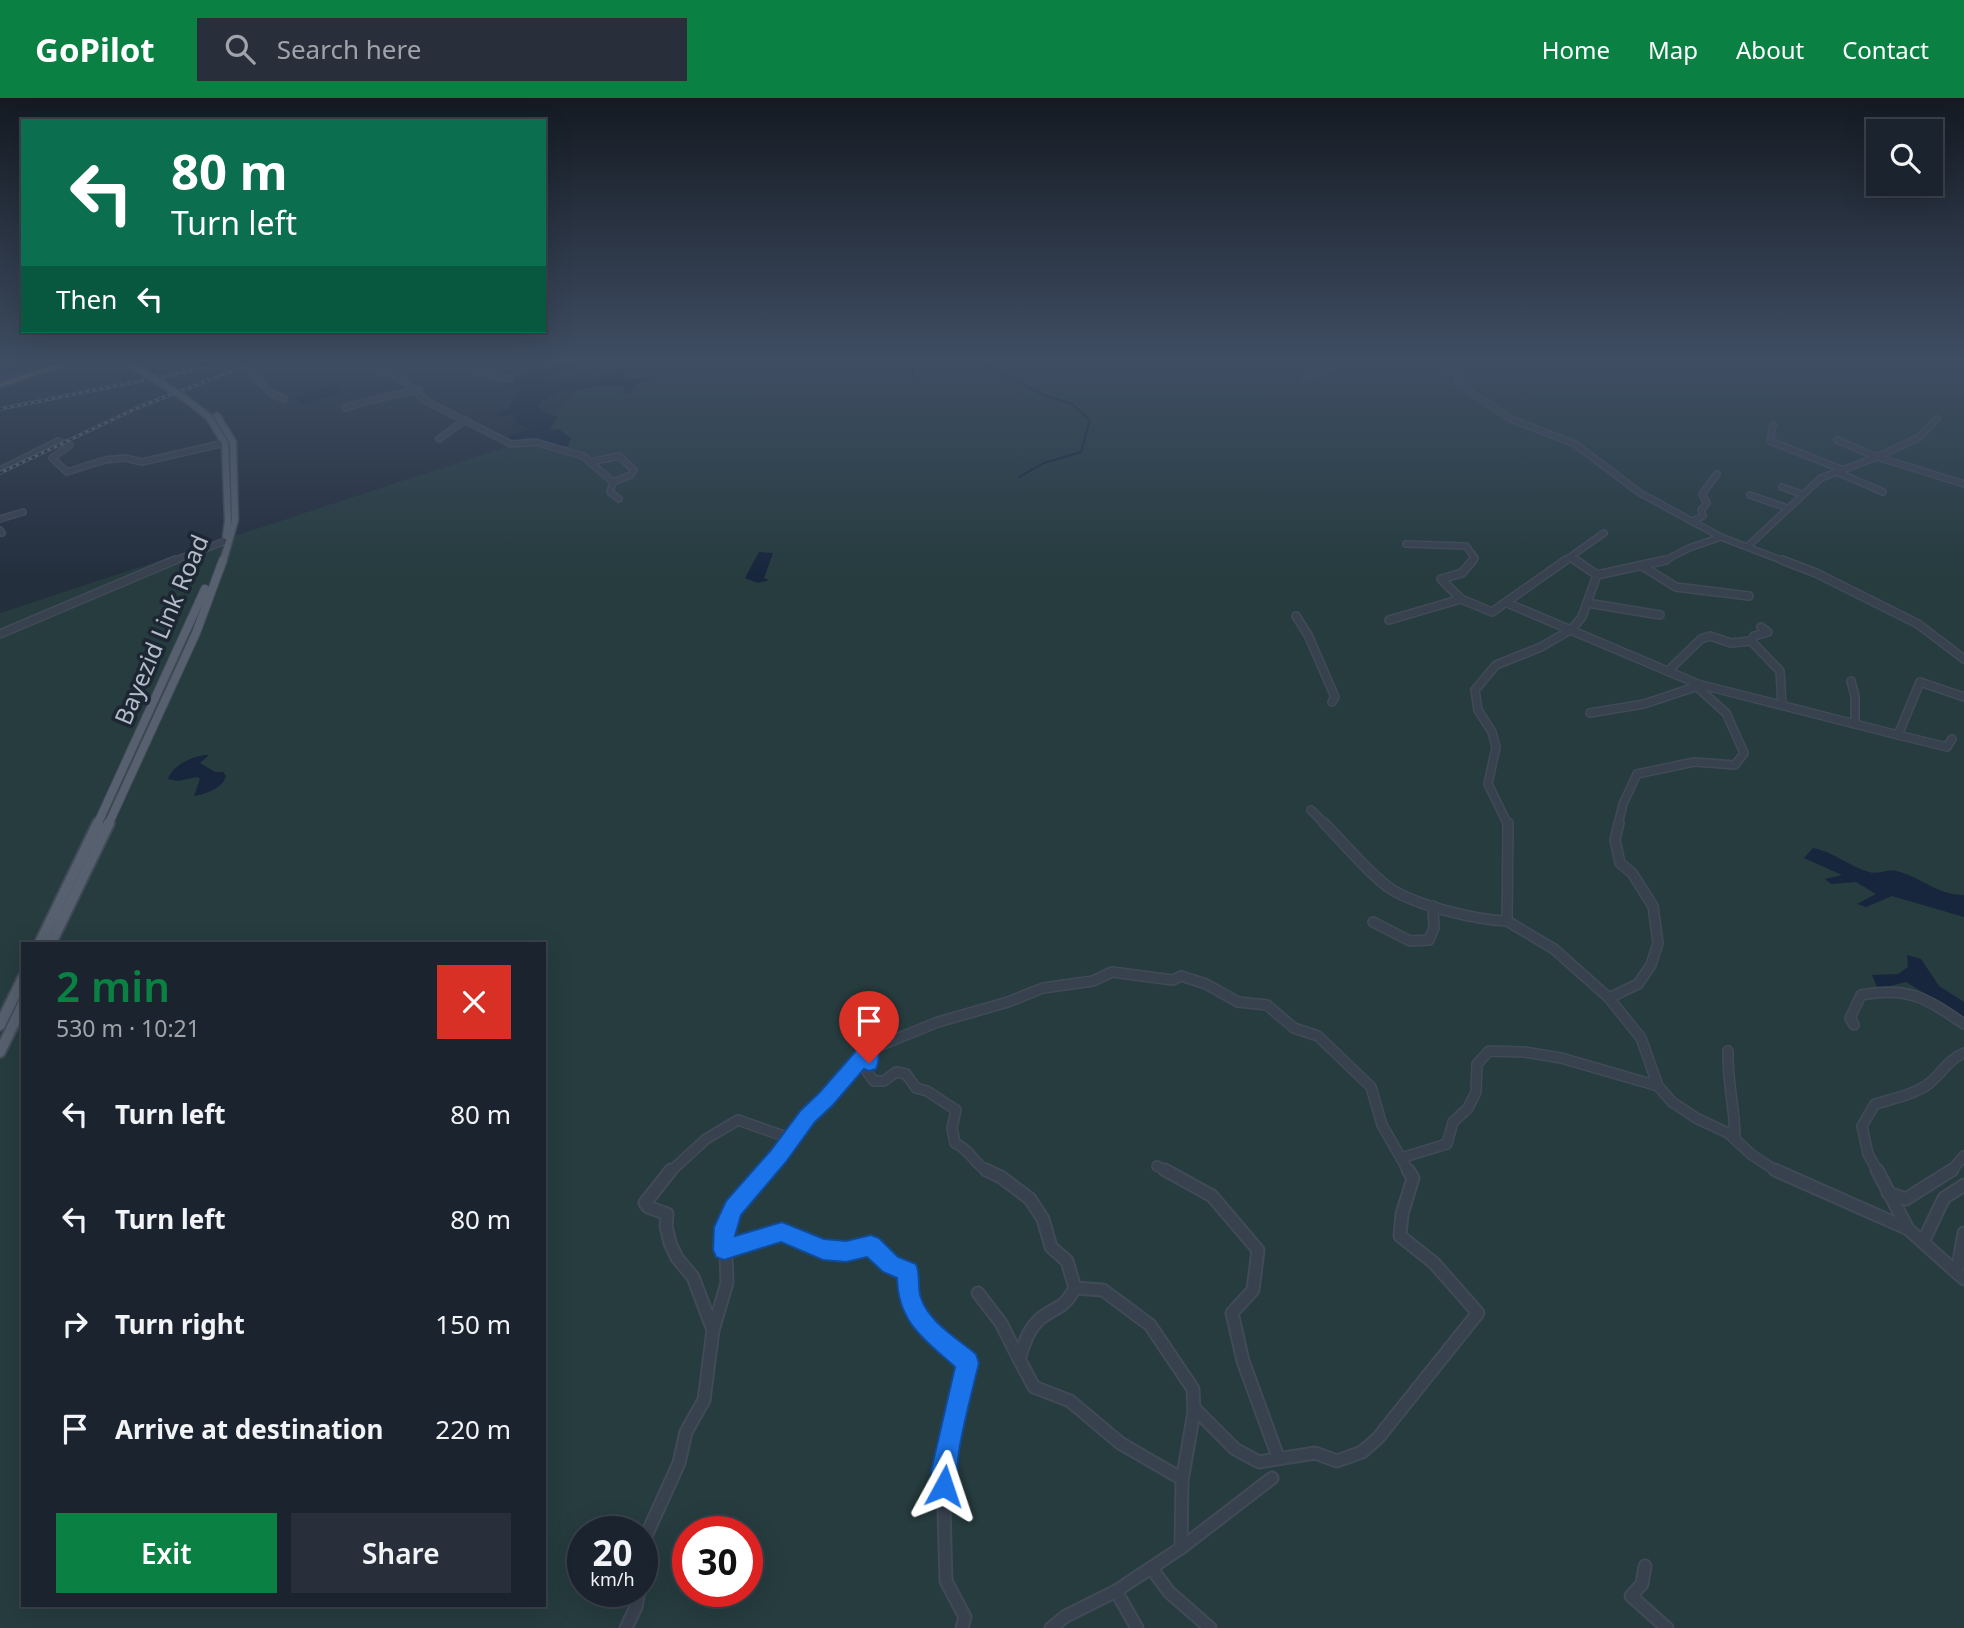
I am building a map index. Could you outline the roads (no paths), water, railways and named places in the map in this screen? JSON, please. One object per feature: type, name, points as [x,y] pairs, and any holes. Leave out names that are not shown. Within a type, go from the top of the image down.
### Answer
[{"type":"main road","name":"Bayezid Link Road","points":[[51,942],[130,781],[193,630],[225,541],[228,522],[225,443],[220,432]]},
{"type":"main road","name":"Bayezid Link Road","points":[[40,942],[185,639],[200,622],[231,540],[235,520],[233,442],[228,432]]},
{"type":"main road","points":[[0,1025],[21,982]]},
{"type":"main road","points":[[1,1050],[21,1008]]},
{"type":"street","points":[[439,439],[448,432]]},
{"type":"street","points":[[489,432],[511,444],[537,442],[583,456],[613,482]]},
{"type":"street","points":[[1542,432],[1575,444],[1640,493],[1721,537],[1816,573],[1918,624],[1964,659]]},
{"type":"street","points":[[1772,432],[1770,441],[1884,492]]},
{"type":"street","points":[[1747,547],[1821,478],[1906,446],[1926,432]]},
{"type":"street","points":[[1837,440],[1877,457],[1964,484]]},
{"type":"street","points":[[0,470],[58,441],[70,445],[52,458],[67,472],[114,458],[150,461],[225,443]]},
{"type":"street","points":[[1770,449],[1794,452]]},
{"type":"street","points":[[590,462],[619,456],[634,470],[631,475],[613,482]]},
{"type":"street","points":[[1693,521],[1703,516],[1701,510],[1707,503],[1702,494],[1717,474]]},
{"type":"street","points":[[613,482],[610,492],[619,499]]},
{"type":"street","points":[[1782,487],[1801,494]]},
{"type":"street","points":[[1750,495],[1787,508]]},
{"type":"street","points":[[0,519],[23,512]]},
{"type":"street","points":[[1406,544],[1466,546],[1475,558],[1462,573],[1441,579],[1461,599],[1492,612],[1604,533]]},
{"type":"street","points":[[1570,557],[1597,575],[1662,562],[1689,548],[1721,537]]},
{"type":"street","points":[[0,634],[208,545],[225,541]]},
{"type":"street","points":[[1642,566],[1676,587],[1749,596]]},
{"type":"street","points":[[1507,921],[1508,823],[1488,784],[1496,747],[1492,732],[1478,710],[1475,690],[1496,665],[1541,648],[1572,629],[1582,617],[1597,575]]},
{"type":"street","points":[[1389,620],[1461,599]]},
{"type":"street","points":[[1507,603],[1697,685],[1947,747],[1952,739]]},
{"type":"street","points":[[1587,603],[1660,615]]},
{"type":"street","points":[[1296,616],[1307,631],[1335,697],[1332,702]]},
{"type":"street","points":[[1751,641],[1754,636],[1768,632],[1761,627]]},
{"type":"street","points":[[1668,671],[1701,639],[1710,636],[1731,642],[1751,641],[1780,671],[1782,704]]},
{"type":"street","points":[[1851,681],[1855,696],[1855,724]]},
{"type":"street","points":[[1898,735],[1920,682],[1964,697]]},
{"type":"street","points":[[1590,713],[1672,698],[1697,685]]},
{"type":"street","points":[[1609,998],[1638,984],[1651,965],[1658,943],[1653,906],[1633,873],[1620,863],[1615,840],[1623,804],[1637,774],[1694,762],[1735,765],[1744,753],[1727,713],[1697,685]]},
{"type":"street","points":[[1311,810],[1391,889],[1433,906],[1483,920],[1507,921],[1554,949],[1609,998],[1641,1038],[1658,1086],[1672,1102],[1735,1139],[1752,1155],[1786,1177],[1908,1229],[1961,1276]]},
{"type":"street","points":[[1373,922],[1410,941],[1429,940],[1434,928],[1433,906]]},
{"type":"street","points":[[655,1516],[679,1463],[686,1432],[704,1400],[713,1330],[727,1283],[724,1227],[733,1208],[792,1139],[808,1116],[869,1050],[938,1022],[1008,1002],[1043,988],[1093,981],[1112,972],[1172,980],[1181,975],[1206,984],[1238,1002],[1267,1005],[1294,1028],[1318,1035],[1371,1087],[1382,1125],[1413,1178],[1402,1214],[1400,1236],[1434,1263],[1478,1312],[1378,1438],[1362,1452],[1337,1461],[1315,1453],[1259,1462],[1235,1449],[1194,1408]]},
{"type":"street","points":[[1854,1025],[1850,1018],[1861,995],[1892,989],[1923,996],[1964,1024]]},
{"type":"street","points":[[869,1050],[868,1073],[874,1081],[884,1081],[896,1072],[906,1074],[916,1088],[926,1091],[956,1110],[951,1128],[955,1143],[968,1149],[979,1167],[1001,1177],[1030,1199],[1043,1219],[1051,1247],[1067,1261],[1075,1289],[1066,1304],[1040,1320],[1026,1336],[1019,1359]]},
{"type":"street","points":[[1401,1158],[1447,1144],[1453,1122],[1468,1108],[1476,1091],[1477,1064],[1489,1051],[1524,1052],[1561,1058],[1658,1086]]},
{"type":"street","points":[[1728,1052],[1727,1076],[1735,1106],[1735,1139]]},
{"type":"street","points":[[1908,1229],[1868,1154],[1863,1126],[1875,1104],[1909,1095],[1930,1083],[1944,1063],[1964,1053]]},
{"type":"street","points":[[713,1330],[693,1277],[677,1258],[670,1243],[666,1226],[667,1214],[648,1207],[645,1203],[674,1167],[706,1139],[738,1121],[792,1139]]},
{"type":"street","points":[[1888,1193],[1906,1199],[1950,1172],[1964,1156]]},
{"type":"street","points":[[1157,1166],[1212,1196],[1258,1250],[1254,1290],[1232,1313],[1243,1361],[1278,1457]]},
{"type":"street","points":[[1923,1242],[1944,1198],[1964,1185]]},
{"type":"street","points":[[724,1250],[782,1232],[823,1249],[846,1252],[871,1246],[890,1265],[908,1272],[909,1298],[922,1323],[968,1363],[943,1471],[946,1581],[965,1617],[962,1628]]},
{"type":"street","points":[[1961,1276],[1964,1233]]},
{"type":"street","points":[[1075,1289],[1103,1290],[1150,1325],[1192,1389],[1194,1408],[1182,1479],[1181,1548]]},
{"type":"street","points":[[978,1293],[1001,1323],[1034,1387],[1070,1401],[1120,1443],[1182,1479]]},
{"type":"street","points":[[1051,1628],[1066,1616],[1152,1569],[1272,1478]]},
{"type":"street","points":[[1645,1566],[1642,1584],[1631,1596],[1667,1628]]},
{"type":"street","points":[[1152,1569],[1170,1592],[1210,1628]]},
{"type":"street","points":[[1116,1591],[1137,1628]]},
{"type":"street","points":[[626,1628],[636,1607]]},
{"type":"water","points":[[520,432],[563,432],[572,439],[569,445],[563,448],[538,438],[515,443],[507,437]]},
{"type":"water","points":[[759,552],[773,553],[764,578],[769,580],[758,583],[745,578]]},
{"type":"water","points":[[209,755],[200,763],[215,772],[223,772],[226,776],[218,787],[194,796],[200,779],[197,777],[178,781],[168,779],[183,763]]},
{"type":"water","points":[[1813,848],[1869,872],[1896,871],[1945,892],[1964,895],[1964,917],[1892,896],[1866,907],[1857,904],[1876,894],[1856,882],[1831,884],[1825,879],[1842,875],[1804,858]]},
{"type":"water","points":[[1907,955],[1921,959],[1939,986],[1964,1002],[1964,1017],[1906,982],[1878,989],[1872,975],[1898,974],[1908,967]]},
{"type":"waterway","points":[[1019,477],[1044,463],[1081,452],[1087,432]]},
{"type":"railway","points":[[0,473],[86,432]]}]
